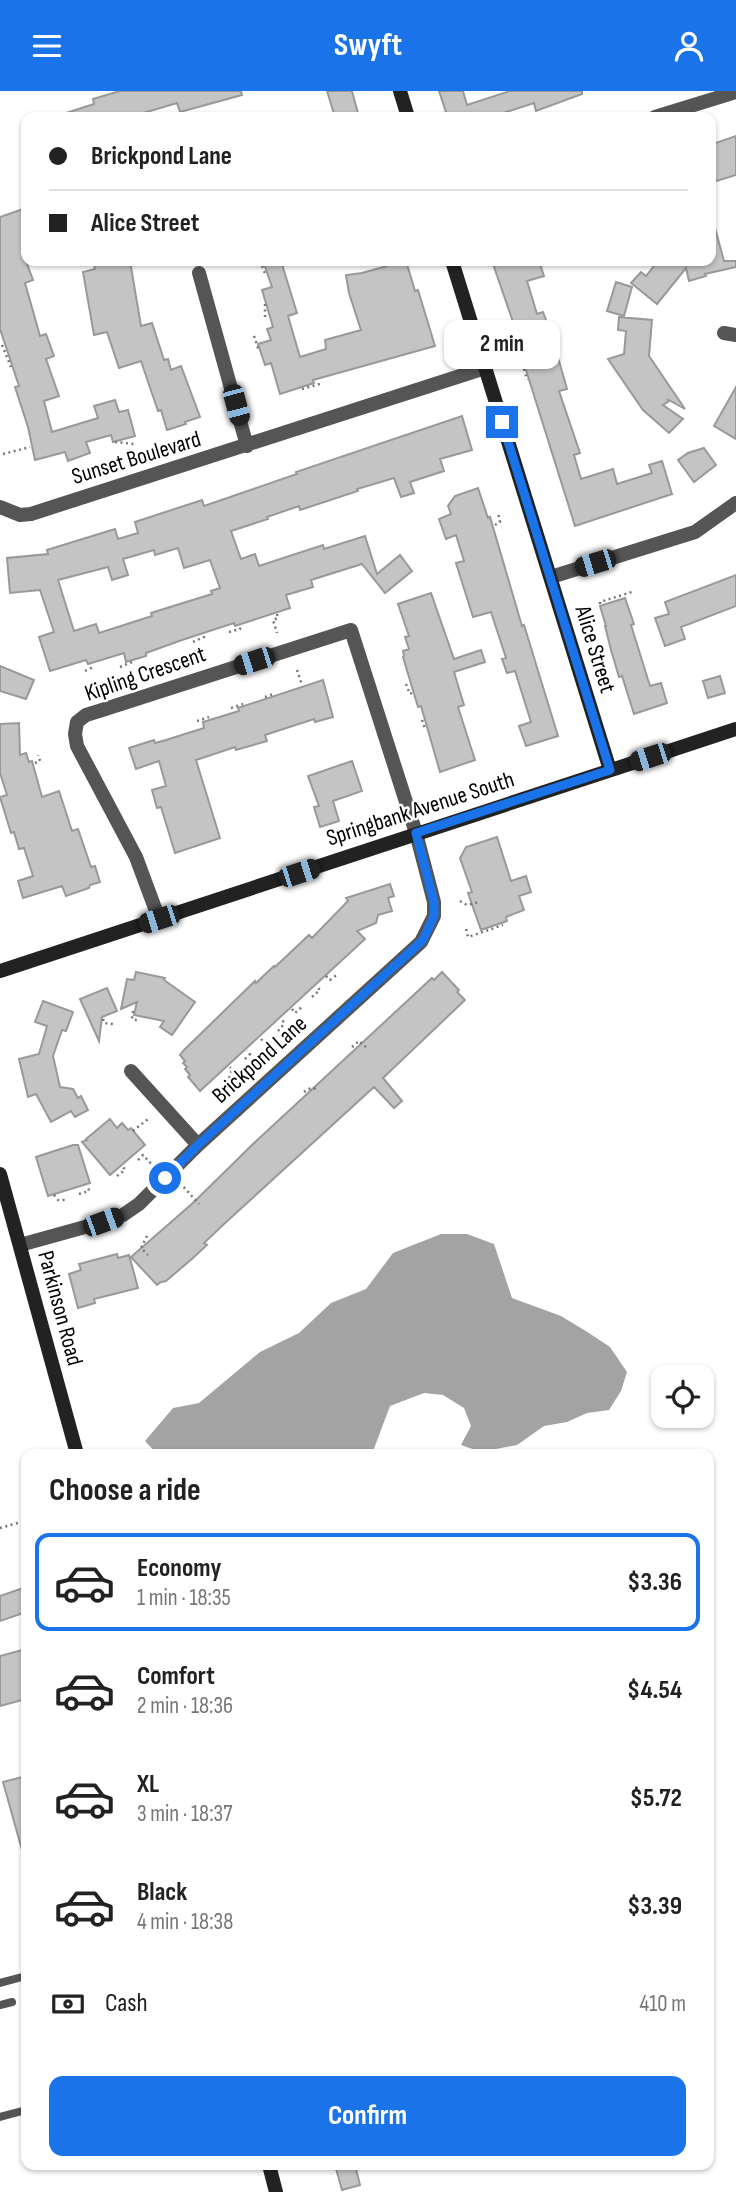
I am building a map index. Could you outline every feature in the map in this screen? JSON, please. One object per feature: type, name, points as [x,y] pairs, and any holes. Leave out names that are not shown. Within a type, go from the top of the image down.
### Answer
[{"type":"main road","points":[[400,91],[406,112]]},
{"type":"main road","name":"Alice Street","points":[[454,266],[610,770]]},
{"type":"main road","name":"Springbank Avenue South","points":[[0,971],[736,729]]},
{"type":"main road","name":"Parkinson Road","points":[[0,1174],[76,1449]]},
{"type":"main road","points":[[270,2170],[276,2192]]},
{"type":"street","points":[[671,112],[736,92]]},
{"type":"street","points":[[200,273],[247,446]]},
{"type":"street","name":"Sunset Boulevard","points":[[0,507],[20,515],[31,514],[485,368]]},
{"type":"street","points":[[551,577],[695,533],[736,503]]},
{"type":"street","name":"Kipling Crescent","points":[[159,919],[136,857],[77,746],[77,722],[86,715],[351,630],[416,833]]},
{"type":"street","name":"Brickpond Lane","points":[[20,1245],[123,1215],[139,1204],[198,1145],[423,940],[434,916],[434,902],[416,833]]},
{"type":"street","points":[[131,1071],[198,1145]]},
{"type":"lane","points":[[0,1983],[21,1977]]},
{"type":"lane","points":[[0,2005],[12,2002]]},
{"type":"lane","points":[[0,2117],[21,2111]]},
{"type":"path","points":[[262,266],[266,276]]},
{"type":"path","points":[[265,304],[265,317]]},
{"type":"path","points":[[254,336],[258,351]]},
{"type":"path","points":[[2,345],[11,367]]},
{"type":"path","points":[[524,369],[527,380]]},
{"type":"path","points":[[302,389],[323,383]]},
{"type":"path","points":[[115,442],[134,444]]},
{"type":"path","points":[[3,454],[30,447]]},
{"type":"path","points":[[495,525],[500,521],[498,513]]},
{"type":"path","points":[[600,604],[632,592]]},
{"type":"path","points":[[277,614],[278,618],[273,619],[277,633]]},
{"type":"path","points":[[229,632],[240,629],[240,626]]},
{"type":"path","points":[[193,642],[204,637],[202,634]]},
{"type":"path","points":[[120,667],[132,662]]},
{"type":"path","points":[[85,671],[92,665]]},
{"type":"path","points":[[297,670],[302,685]]},
{"type":"path","points":[[406,684],[410,694],[412,693]]},
{"type":"path","points":[[265,697],[273,694]]},
{"type":"path","points":[[232,708],[243,704]]},
{"type":"path","points":[[197,721],[209,717]]},
{"type":"path","points":[[422,720],[425,729]]},
{"type":"path","points":[[35,763],[40,761],[38,755]]},
{"type":"path","points":[[460,901],[467,905],[479,902]]},
{"type":"path","points":[[466,929],[468,937],[503,925]]},
{"type":"path","points":[[326,976],[330,980],[338,974]]},
{"type":"path","points":[[312,997],[320,990],[317,986]]},
{"type":"path","points":[[292,1009],[295,1013],[303,1006]]},
{"type":"path","points":[[133,1011],[132,1019],[140,1021]]},
{"type":"path","points":[[278,1031],[284,1024],[282,1018]]},
{"type":"path","points":[[103,1019],[104,1023],[113,1024]]},
{"type":"path","points":[[261,1039],[272,1052]]},
{"type":"path","points":[[352,1047],[359,1041],[368,1049]]},
{"type":"path","points":[[245,1059],[250,1054],[247,1051]]},
{"type":"path","points":[[229,1078],[233,1070],[230,1067]]},
{"type":"path","points":[[304,1092],[314,1088],[318,1092]]},
{"type":"path","points":[[134,1131],[148,1119]]},
{"type":"path","points":[[138,1160],[143,1155],[200,1204]]},
{"type":"path","points":[[117,1177],[125,1170],[122,1165]]},
{"type":"path","points":[[79,1194],[89,1191],[88,1185]]},
{"type":"path","points":[[54,1195],[58,1200],[66,1200]]},
{"type":"path","points":[[147,1236],[141,1248],[148,1255]]},
{"type":"path","points":[[0,1528],[21,1522]]},
{"type":"shaded area","points":[[441,1234],[467,1234],[494,1244],[512,1298],[561,1316],[610,1347],[627,1372],[621,1391],[609,1410],[587,1413],[567,1422],[544,1426],[517,1445],[496,1449],[472,1449],[461,1445],[471,1426],[464,1408],[443,1395],[424,1393],[390,1406],[374,1449],[152,1449],[145,1441],[173,1408],[199,1403],[260,1352],[299,1333],[331,1303],[366,1289],[393,1253]]},
{"type":"building","points":[[120,91],[241,91],[242,95],[180,112],[177,103],[147,112],[69,112],[94,104],[93,99]]},
{"type":"building","points":[[327,91],[352,91],[358,112],[333,112]]},
{"type":"building","points":[[439,91],[463,91],[467,105],[510,91],[582,91],[582,94],[536,111],[534,103],[506,112],[446,112]]},
{"type":"building","points":[[736,136],[736,175],[716,181],[716,143]]},
{"type":"building","points":[[21,210],[21,266],[28,266],[33,280],[25,283],[40,336],[46,334],[54,356],[46,359],[59,396],[44,401],[52,432],[98,418],[94,406],[115,400],[119,412],[128,410],[135,436],[113,442],[111,435],[86,442],[90,453],[68,461],[65,452],[35,460],[15,387],[19,386],[0,329],[0,217]]},
{"type":"building","points":[[716,232],[724,261],[736,261],[736,267],[705,274],[706,276],[689,281],[686,268],[657,304],[631,283],[641,272],[646,276],[654,266],[716,266]]},
{"type":"building","points":[[94,266],[131,266],[141,326],[152,323],[164,360],[168,359],[171,370],[181,366],[200,417],[167,430],[141,361],[119,368],[107,332],[94,335],[83,272],[95,269]]},
{"type":"building","points":[[265,266],[283,266],[297,313],[288,316],[300,357],[326,349],[325,340],[361,330],[346,275],[387,266],[408,266],[415,291],[418,290],[435,346],[313,380],[314,383],[280,394],[271,363],[265,365],[258,344],[271,340],[267,329],[273,327],[262,290],[272,287]]},
{"type":"building","points":[[494,266],[541,266],[544,276],[527,281],[537,314],[543,312],[552,336],[567,389],[559,391],[580,453],[574,455],[581,479],[613,469],[617,484],[652,473],[649,465],[662,461],[672,494],[575,526]]},
{"type":"building","points":[[616,282],[632,287],[624,316],[607,311]]},
{"type":"building","points":[[619,317],[652,320],[649,356],[685,409],[667,399],[669,401],[663,405],[683,419],[669,433],[643,410],[608,359],[624,354],[626,331],[618,330]]},
{"type":"building","points":[[736,387],[736,439],[714,426]]},
{"type":"building","points":[[462,416],[472,450],[440,459],[444,471],[410,482],[414,493],[401,497],[394,478],[300,510],[299,506],[231,531],[241,559],[255,554],[259,566],[323,545],[324,549],[365,536],[377,574],[400,555],[412,571],[385,593],[362,564],[311,580],[313,587],[286,595],[290,608],[182,640],[126,662],[124,653],[88,664],[86,660],[50,671],[39,637],[54,632],[40,590],[10,593],[7,558],[48,554],[47,550],[115,529],[118,539],[138,533],[135,522],[202,500],[204,506],[297,474],[296,472]],"holes":[[[178,548],[184,568],[210,560],[220,588],[211,591],[212,594],[99,633],[96,624],[74,631],[58,580],[108,567],[112,580],[128,575],[123,559],[154,550],[155,555]]]},
{"type":"building","points":[[704,448],[716,465],[694,482],[678,460],[688,453]]},
{"type":"building","points":[[478,488],[488,518],[490,517],[558,736],[526,746],[519,726],[531,722],[515,671],[507,673],[502,659],[506,658],[491,612],[473,617],[456,563],[464,561],[456,535],[446,539],[439,519],[451,514],[448,506],[455,496]]},
{"type":"building","points":[[736,575],[736,606],[681,627],[685,639],[665,646],[655,618],[669,614],[665,602]]},
{"type":"building","points":[[431,593],[454,659],[481,650],[485,662],[454,672],[464,705],[458,707],[475,760],[440,772],[421,706],[418,707],[403,657],[403,651],[409,649],[405,637],[409,636],[398,604]]},
{"type":"building","points":[[625,598],[650,686],[661,683],[667,703],[634,714],[622,676],[619,677],[600,606]]},
{"type":"building","points":[[0,666],[34,680],[26,699],[0,691]]},
{"type":"building","points":[[720,676],[725,693],[708,698],[703,681]]},
{"type":"building","points":[[323,680],[333,717],[315,722],[314,719],[265,735],[267,741],[236,750],[235,747],[196,760],[220,838],[175,853],[161,807],[157,808],[152,790],[166,786],[159,761],[136,769],[129,748],[204,728],[203,722]]},
{"type":"building","points":[[19,723],[20,755],[26,753],[29,762],[32,761],[42,797],[59,791],[72,831],[78,829],[91,867],[95,866],[100,882],[66,896],[62,886],[23,898],[18,881],[33,876],[24,848],[19,849],[14,832],[11,833],[0,797],[7,795],[0,773],[0,724]]},
{"type":"building","points":[[352,761],[362,791],[333,801],[339,821],[320,827],[314,807],[319,806],[308,776]]},
{"type":"building","points":[[497,837],[511,881],[526,876],[531,892],[519,896],[524,910],[506,917],[507,921],[481,930],[468,893],[472,892],[460,858],[466,847]]},
{"type":"building","points":[[390,884],[394,896],[388,898],[392,911],[378,915],[376,923],[357,931],[365,939],[200,1091],[188,1077],[190,1075],[183,1063],[185,1061],[180,1055],[184,1050],[255,981],[256,983],[275,967],[309,935],[312,938],[348,901],[346,898]]},
{"type":"building","points":[[136,972],[165,978],[164,980],[195,1002],[172,1035],[160,1027],[164,1021],[134,1015],[137,1002],[121,1009],[127,979],[134,980]]},
{"type":"building","points":[[442,972],[465,1000],[383,1078],[402,1101],[394,1108],[374,1087],[224,1224],[193,1258],[166,1281],[157,1285],[131,1257],[194,1202],[432,978],[434,980]]},
{"type":"building","points":[[107,988],[117,1011],[102,1017],[99,1041],[80,999]]},
{"type":"building","points":[[43,1001],[73,1012],[66,1031],[62,1030],[53,1056],[60,1087],[73,1089],[78,1098],[81,1096],[88,1110],[75,1117],[71,1111],[51,1122],[36,1094],[28,1097],[19,1059],[39,1054],[47,1026],[35,1022]]},
{"type":"building","points":[[110,1119],[117,1128],[122,1123],[128,1130],[131,1128],[145,1145],[110,1175],[82,1142]]},
{"type":"building","points":[[78,1145],[90,1183],[48,1196],[36,1157]]},
{"type":"building","points":[[117,1254],[118,1258],[129,1255],[138,1288],[94,1299],[95,1303],[78,1308],[69,1274],[81,1270],[79,1264]]},
{"type":"building","points":[[21,1589],[21,1614],[0,1621],[0,1596]]},
{"type":"building","points":[[21,1650],[21,1700],[0,1706],[0,1656]]},
{"type":"building","points":[[21,1777],[21,1846],[3,1782]]},
{"type":"building","points":[[336,2170],[356,2170],[360,2185],[342,2190]]},
{"type":"route","points":[[165,1178],[423,940],[434,916],[434,902],[416,833],[610,770],[502,422]]}]
